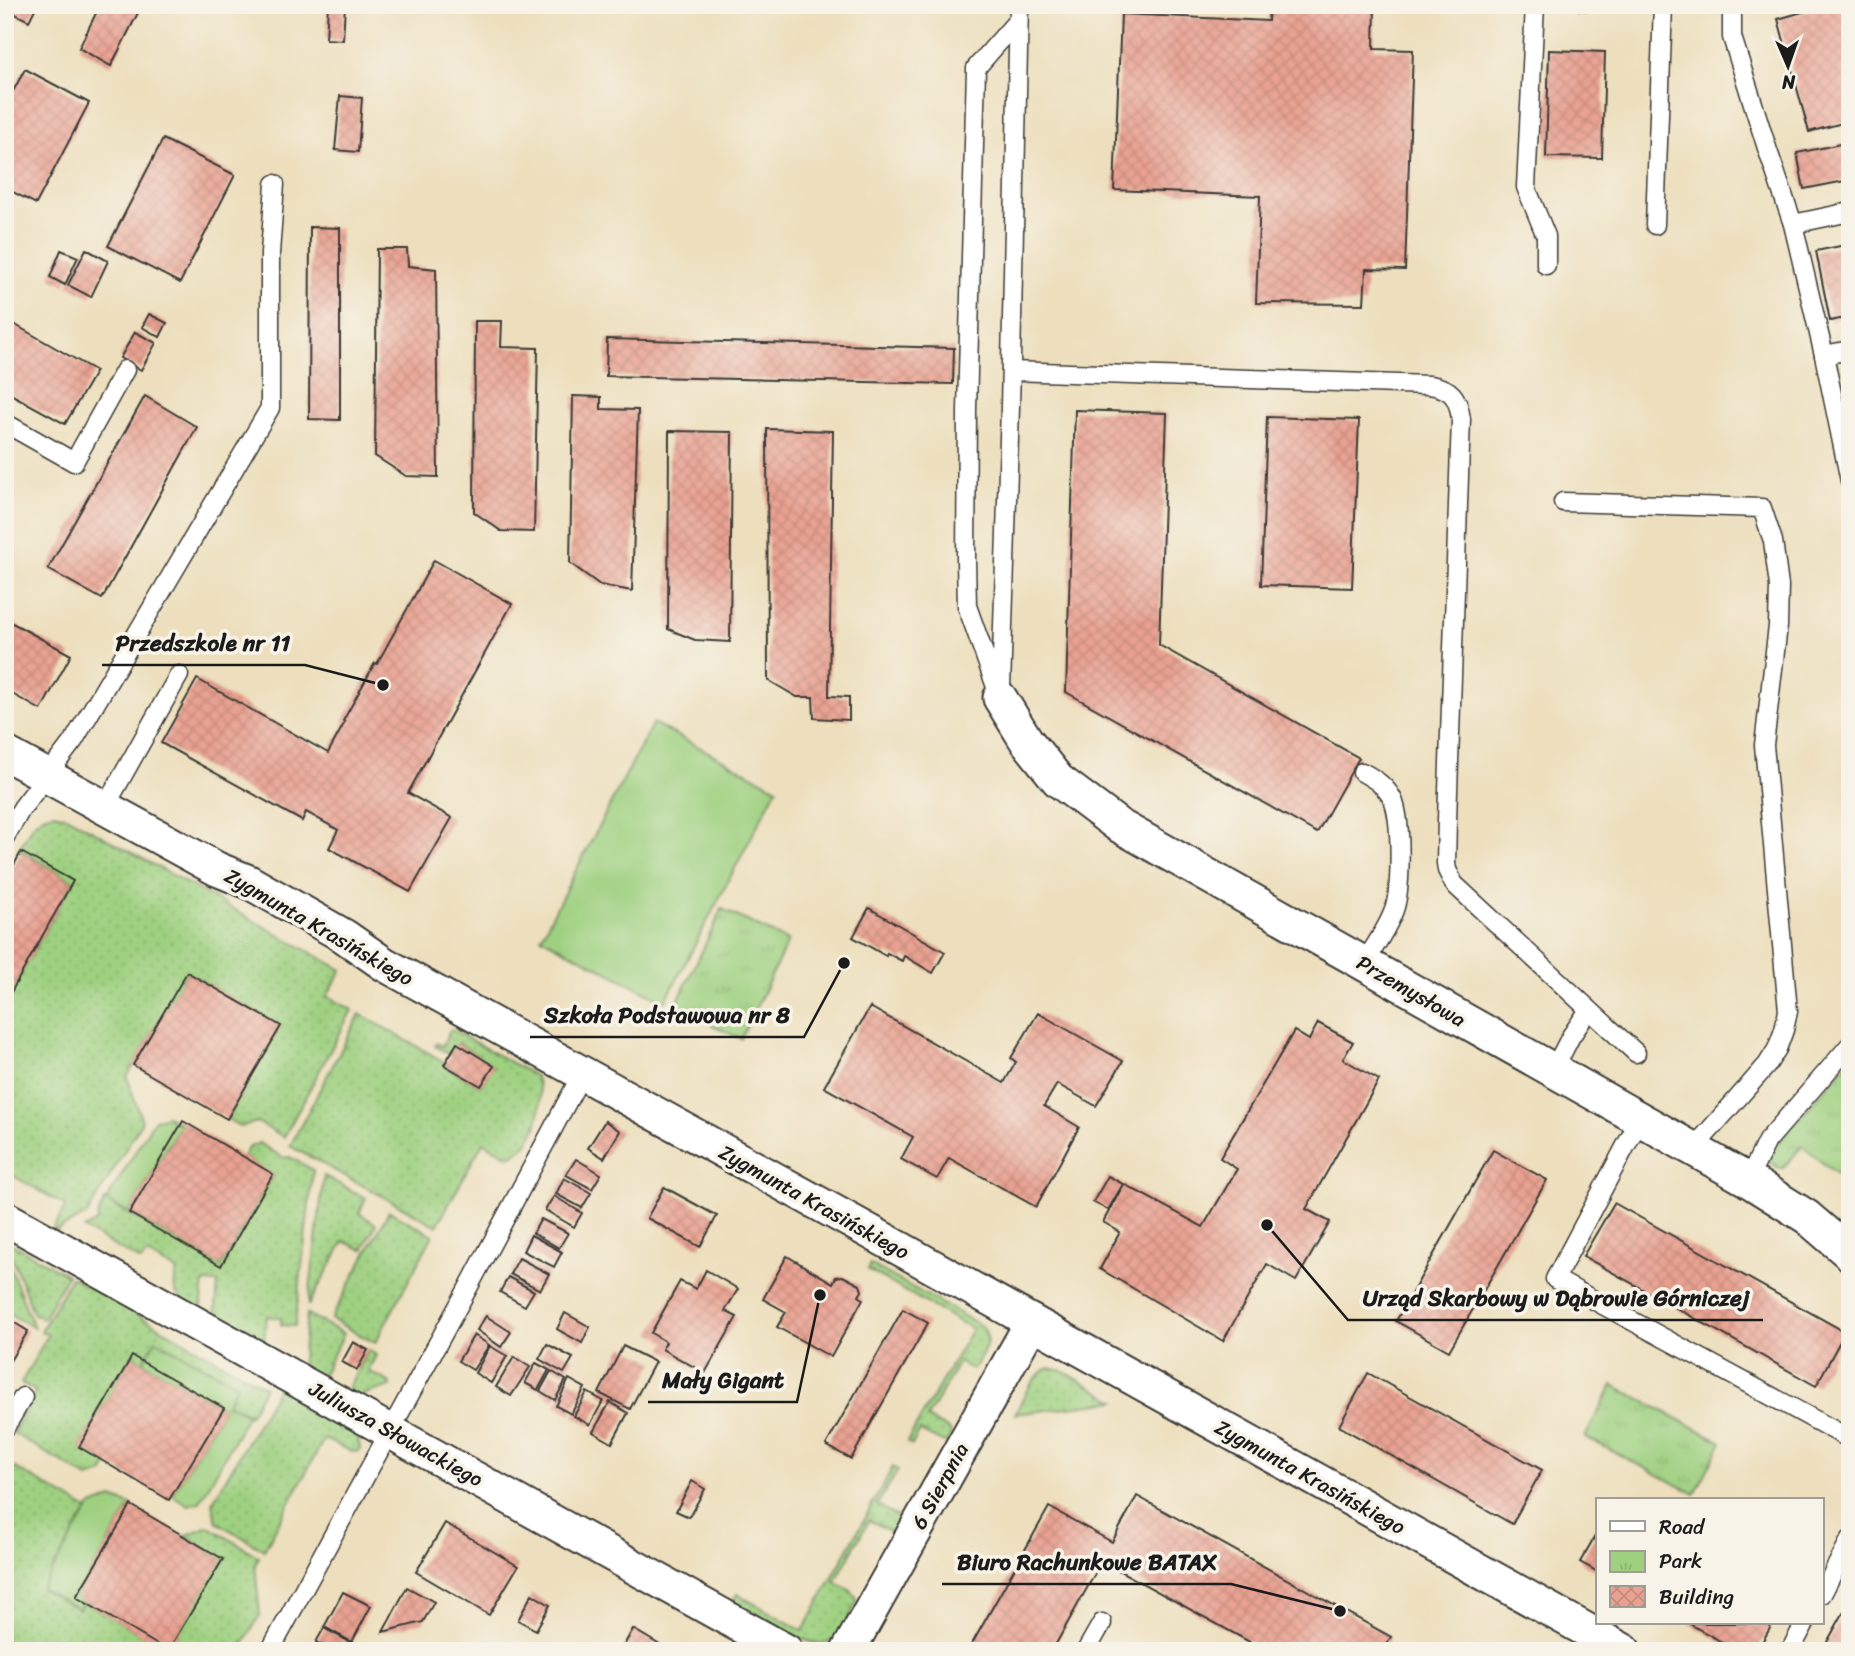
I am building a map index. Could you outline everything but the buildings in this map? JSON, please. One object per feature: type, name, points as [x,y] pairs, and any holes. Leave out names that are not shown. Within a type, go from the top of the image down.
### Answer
[{"type":"street","name":"Przemysłowa","points":[[1000,698],[1026,740],[1058,780],[1118,825],[1748,1180],[1807,1217],[1850,1254]]},
{"type":"street","name":"Zygmunta Krasińskiego","points":[[5,753],[216,869],[260,888],[354,942],[384,964],[1624,1651]]},
{"type":"street","name":"Juliusza Słowackiego","points":[[5,1217],[786,1651]]},
{"type":"street","name":"6 Sierpnia","points":[[848,1651],[1032,1322]]},
{"type":"lane","points":[[1535,5],[1526,187],[1546,236],[1546,265]]},
{"type":"lane","points":[[1654,225],[1663,5]]},
{"type":"lane","points":[[1732,5],[1732,37],[1793,224],[1850,481]]},
{"type":"lane","points":[[1000,698],[1011,371],[1018,13]]},
{"type":"lane","points":[[1000,698],[967,606],[965,561],[972,218],[976,68],[1018,13]]},
{"type":"lane","points":[[5,836],[22,808],[74,740],[270,408],[270,253],[275,184]]},
{"type":"lane","points":[[1793,224],[1850,212]]},
{"type":"lane","points":[[1824,355],[1850,350]]},
{"type":"lane","points":[[5,423],[74,462],[125,370]]},
{"type":"lane","points":[[1011,371],[1429,385],[1443,387],[1453,395],[1459,405],[1461,419],[1447,870],[1454,884],[1636,1053]]},
{"type":"lane","points":[[1563,502],[1762,508],[1773,541],[1779,586],[1778,626],[1764,745],[1788,1011],[1777,1049],[1767,1065],[1693,1149]]},
{"type":"lane","points":[[105,807],[179,675]]},
{"type":"lane","points":[[1362,772],[1378,781],[1392,799],[1399,840],[1398,889],[1394,909],[1364,964]]},
{"type":"lane","points":[[1553,1071],[1589,1010]]},
{"type":"lane","points":[[1748,1180],[1767,1141],[1850,1045]]},
{"type":"lane","points":[[271,1651],[582,1074]]},
{"type":"lane","points":[[1640,1119],[1555,1279],[1850,1439]]},
{"type":"lane","points":[[5,1428],[23,1397]]},
{"type":"lane","points":[[1824,1590],[1850,1540]]},
{"type":"lane","points":[[1086,1651],[1102,1623]]},
{"type":"lane","points":[[1790,1651],[1804,1624]]},
{"type":"green space","points":[[653,723],[777,788],[665,1002],[541,937]]},
{"type":"green space","points":[[54,813],[66,816],[342,970],[327,996],[352,1010],[284,1137],[257,1122],[241,1127],[227,1119],[280,1026],[187,972],[127,1077],[142,1121],[87,1215],[56,1231],[53,1229],[66,1206],[5,1171],[5,1003],[73,881],[19,850],[36,821]]},
{"type":"green space","points":[[722,909],[788,941],[741,1039],[675,1007]]},
{"type":"green space","points":[[360,1014],[481,1086],[493,1066],[458,1043],[450,1055],[435,1046],[437,1043],[442,1046],[451,1029],[535,1076],[539,1086],[540,1110],[527,1143],[509,1156],[483,1142],[437,1226],[290,1146]]},
{"type":"green space","points":[[1850,1060],[1850,1185],[1802,1146],[1783,1168],[1768,1161],[1775,1146]]},
{"type":"green space","points":[[166,1116],[181,1124],[129,1213],[106,1201],[154,1120]]},
{"type":"green space","points":[[259,1143],[284,1158],[290,1157],[313,1170],[295,1326],[281,1325],[281,1318],[267,1316],[263,1345],[215,1319],[218,1283],[204,1282],[201,1312],[183,1301],[176,1292],[174,1286],[177,1271],[147,1254],[141,1261],[84,1229],[97,1222],[105,1200],[221,1266],[273,1175],[243,1157],[248,1148]]},
{"type":"green space","points":[[324,1176],[366,1198],[359,1213],[376,1224],[363,1250],[344,1241],[308,1306]]},
{"type":"green space","points":[[389,1211],[433,1235],[375,1343],[331,1319]]},
{"type":"green space","points":[[5,1240],[67,1275],[43,1319],[34,1314]]},
{"type":"green space","points":[[5,1254],[34,1328],[5,1311]]},
{"type":"green space","points":[[870,1264],[985,1330],[986,1348],[973,1370],[959,1362],[927,1418],[949,1430],[951,1433],[948,1441],[944,1443],[920,1431],[912,1445],[907,1442],[972,1329],[868,1270]]},
{"type":"green space","points":[[71,1277],[265,1387],[250,1414],[227,1404],[237,1385],[156,1340],[143,1362],[132,1356],[80,1447],[108,1464],[104,1473],[88,1478],[13,1433],[36,1391],[21,1383],[48,1335],[41,1331]]},
{"type":"green space","points":[[307,1314],[344,1334],[320,1379],[301,1368]]},
{"type":"green space","points":[[156,1340],[237,1385],[227,1404],[248,1414],[200,1502],[188,1505],[172,1495],[224,1408],[143,1362]]},
{"type":"green space","points":[[368,1350],[376,1355],[368,1371],[389,1382],[391,1386],[353,1398],[345,1394]]},
{"type":"green space","points":[[1049,1368],[1063,1371],[1116,1401],[1015,1414],[1033,1382]]},
{"type":"green space","points":[[1613,1385],[1722,1442],[1695,1494],[1585,1437]]},
{"type":"green space","points":[[279,1386],[356,1430],[360,1448],[359,1451],[352,1452],[324,1439],[264,1550],[217,1522],[212,1503]]},
{"type":"green space","points":[[5,1462],[88,1510],[42,1589],[79,1609],[83,1601],[168,1650],[222,1559],[185,1536],[208,1526],[259,1557],[255,1565],[260,1615],[240,1651],[16,1651],[5,1645]]},
{"type":"green space","points":[[893,1467],[898,1470],[877,1505],[899,1518],[901,1523],[893,1533],[869,1520],[835,1582],[852,1592],[857,1602],[835,1638],[821,1644],[810,1641],[781,1630],[733,1602],[737,1594],[803,1631]]},
{"type":"green space","points":[[112,1498],[131,1505],[77,1596],[83,1601],[79,1609],[41,1589],[90,1507]]},
{"type":"place","name":"Przedszkole nr 11","points":[[383,685]]},
{"type":"place","name":"Szkoła Podstawowa nr 8","points":[[844,963]]},
{"type":"place","name":"Urząd Skarbowy w Dąbrowie Górniczej","points":[[1267,1225]]},
{"type":"place","name":"Mały Gigant","points":[[820,1295]]},
{"type":"place","name":"Biuro Rachunkowe BATAX","points":[[1340,1611]]}]
